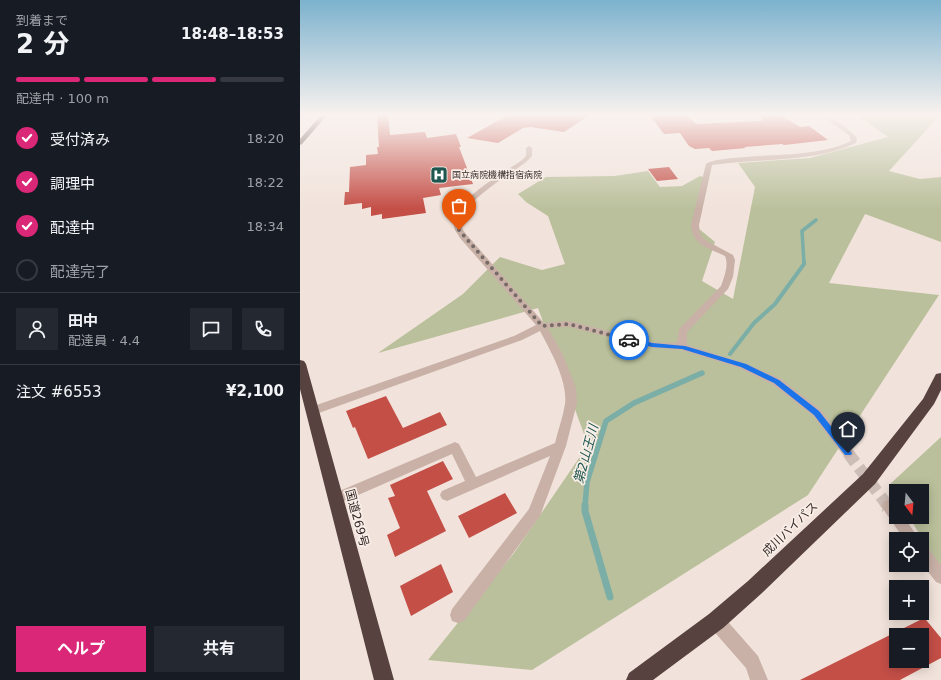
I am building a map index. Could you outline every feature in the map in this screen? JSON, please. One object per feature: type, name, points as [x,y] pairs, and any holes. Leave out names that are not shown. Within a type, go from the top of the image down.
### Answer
[{"type":"highway","name":"国道269号","points":[[301,374],[384,680]]},
{"type":"highway","name":"成川バイパス","points":[[636,680],[716,621],[755,587],[868,479],[898,443],[924,407],[941,377]]},
{"type":"street","points":[[682,347],[682,331],[725,287],[729,277],[731,260],[729,255],[702,242],[696,234],[695,225],[709,164],[809,154],[844,146]]},
{"type":"street","points":[[458,615],[535,512],[560,446],[571,403],[570,388],[558,355],[542,326],[463,236],[459,230],[456,218],[463,206],[481,191],[524,161],[529,156],[530,148]]},
{"type":"street","points":[[312,412],[518,338],[542,326],[569,324],[652,345],[682,347],[743,366],[777,382],[817,413],[848,453]]},
{"type":"street","points":[[447,495],[560,446]]},
{"type":"street","points":[[335,498],[455,447],[473,484]]},
{"type":"street","points":[[929,561],[941,577]]},
{"type":"street","points":[[716,621],[752,662],[759,680]]},
{"type":"green space","points":[[856,146],[912,146],[889,171],[920,179],[941,177],[941,242],[865,214],[829,283],[939,295],[808,495],[532,670],[428,660],[514,553],[588,445],[538,308],[378,353],[463,294],[500,257],[542,270],[565,264],[548,216],[526,202],[518,194],[546,177],[614,176],[648,171],[660,187],[682,186],[700,176],[707,178],[698,228],[715,242],[702,281],[733,299],[755,187],[738,163],[810,158]]},
{"type":"green space","points":[[941,437],[941,569],[929,550],[929,532],[918,532],[913,524],[929,524],[929,484],[890,484]]},
{"type":"building","points":[[379,146],[461,146],[461,147],[459,147],[473,184],[439,188],[441,195],[423,198],[426,213],[382,219],[382,214],[371,216],[371,207],[362,209],[362,203],[344,205],[345,192],[349,192],[350,167],[366,165],[366,155],[378,154],[377,147]]},
{"type":"building","points":[[689,146],[760,146],[712,151],[709,148],[695,149]]},
{"type":"building","points":[[669,167],[678,179],[657,181],[648,169]]},
{"type":"building","points":[[386,396],[403,428],[440,412],[447,425],[368,459],[355,427],[353,428],[346,411]]},
{"type":"building","points":[[443,461],[453,479],[427,491],[446,531],[395,557],[387,535],[400,528],[388,498],[395,496],[390,485]]},
{"type":"building","points":[[505,493],[517,513],[469,538],[458,516]]},
{"type":"building","points":[[441,564],[453,592],[411,616],[400,586]]},
{"type":"building","points":[[920,620],[926,620],[941,638],[941,658],[929,664],[929,628],[904,628]]},
{"type":"building","points":[[889,636],[889,668],[922,668],[900,680],[800,680]]},
{"type":"waterway","name":"第2山王川","points":[[804,263],[802,231],[816,220]]},
{"type":"waterway","name":"第2山王川","points":[[730,354],[754,323],[775,304],[804,263]]},
{"type":"waterway","name":"第2山王川","points":[[585,506],[587,482],[606,421],[634,403],[702,373]]},
{"type":"waterway","name":"第2山王川","points":[[585,506],[585,511],[610,597]]},
{"type":"tunnel","points":[[848,453],[888,506],[887,505]]},
{"type":"way so far","points":[[459,230],[542,326],[569,324],[629,340]]},
{"type":"place","name":"国立病院機構指宿病院","points":[[439,175]]},
{"type":"route","points":[[629,340],[652,345],[682,347],[743,366],[777,382],[817,413],[848,453]]}]
